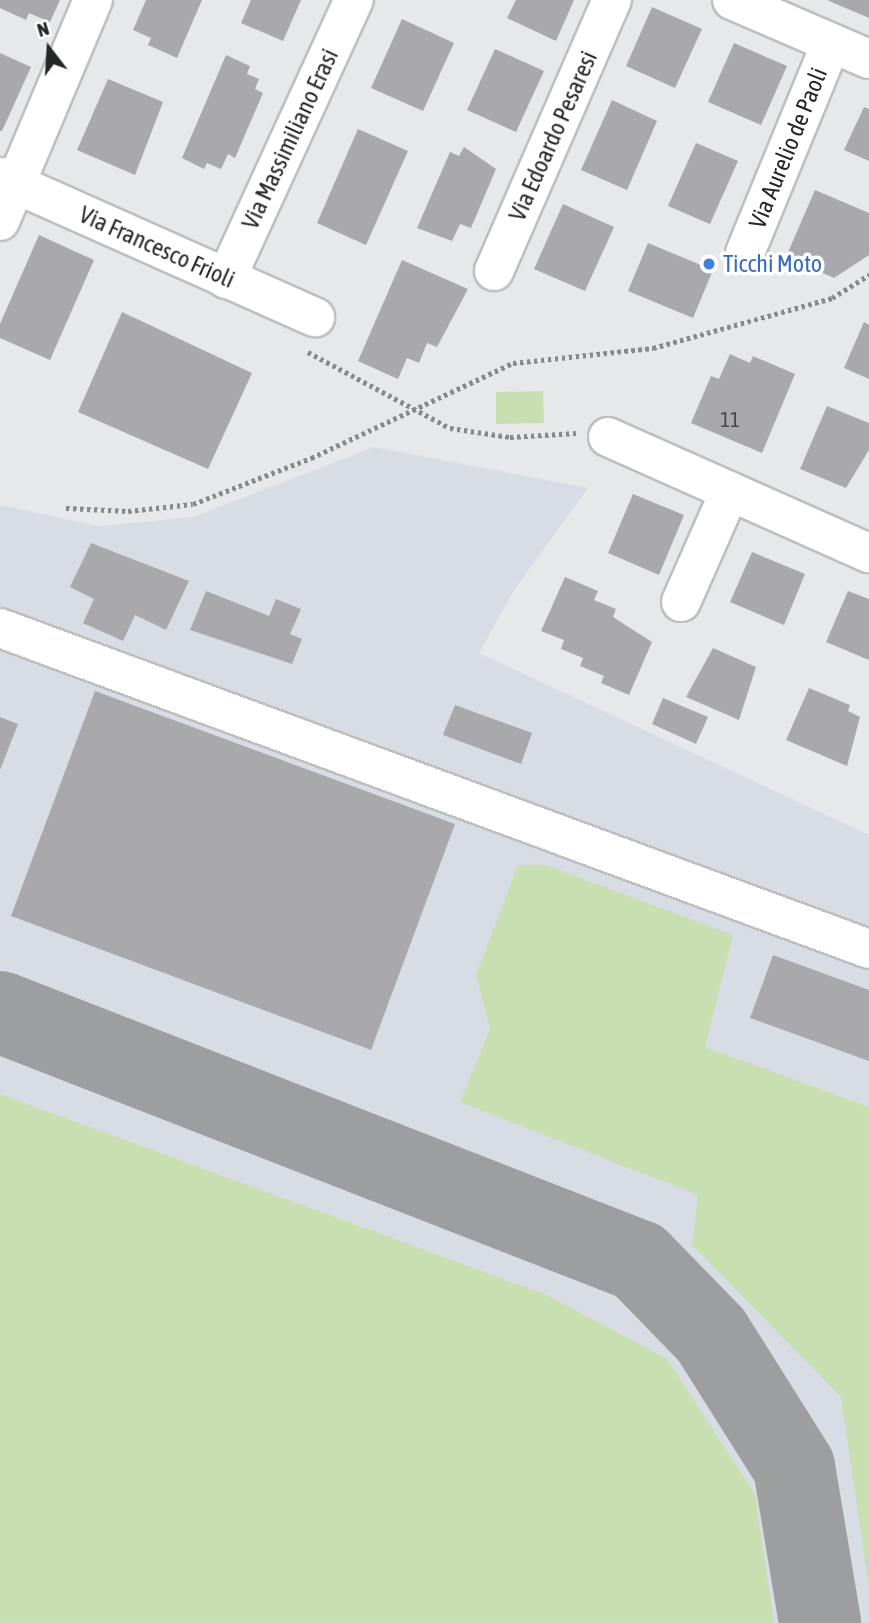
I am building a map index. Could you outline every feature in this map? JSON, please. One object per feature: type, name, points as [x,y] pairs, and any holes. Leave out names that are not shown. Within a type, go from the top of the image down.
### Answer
[{"type":"street","points":[[0,221],[8,181],[93,0]]},
{"type":"street","name":"Via Massimiliano Erasi","points":[[226,278],[354,0]]},
{"type":"street","name":"Via Edoardo Pesaresi","points":[[494,271],[612,0]]},
{"type":"street","points":[[732,0],[869,59]]},
{"type":"street","name":"Via Aurelio de Paoli","points":[[745,253],[831,43]]},
{"type":"street","name":"Via Francesco Frioli","points":[[8,181],[315,317]]},
{"type":"street","points":[[608,437],[869,552]]},
{"type":"street","points":[[681,602],[730,491]]},
{"type":"street","points":[[0,628],[869,949]]},
{"type":"path","points":[[66,508],[128,511],[193,504],[311,458],[405,409],[513,363],[653,348],[832,298],[869,275]]},
{"type":"path","points":[[315,317],[302,348],[405,409],[450,428],[510,437],[608,437]]},
{"type":"shaded area","points":[[374,447],[588,488],[514,590],[479,653],[869,835],[869,1623],[0,1623],[0,505],[100,526],[193,517]]},
{"type":"green space","points":[[543,391],[544,423],[496,424],[496,392]]},
{"type":"green space","points":[[518,865],[546,865],[733,935],[705,1047],[869,1107],[869,1588],[841,1397],[692,1245],[698,1195],[460,1102],[490,1029],[476,975]]},
{"type":"green space","points":[[0,1094],[547,1295],[667,1359],[755,1494],[774,1623],[0,1623]]},
{"type":"building","points":[[0,0],[60,0],[50,22],[29,13],[26,20],[0,8]]},
{"type":"building","points":[[146,0],[202,0],[177,58],[148,45],[151,38],[133,30]]},
{"type":"building","points":[[251,0],[301,0],[283,41],[241,23]]},
{"type":"building","points":[[516,0],[574,0],[556,41],[507,18]]},
{"type":"building","points":[[827,0],[869,0],[869,18]]},
{"type":"building","points":[[652,7],[702,29],[675,88],[626,66]]},
{"type":"building","points":[[402,19],[454,43],[423,111],[371,88]]},
{"type":"building","points":[[734,43],[787,66],[761,125],[708,102]]},
{"type":"building","points":[[495,49],[544,71],[516,132],[467,110]]},
{"type":"building","points":[[0,53],[31,67],[2,131],[0,131]]},
{"type":"building","points":[[226,55],[250,66],[247,74],[259,79],[255,89],[263,93],[235,158],[228,154],[221,169],[207,163],[204,169],[182,158]]},
{"type":"building","points":[[108,79],[163,102],[135,175],[77,150]]},
{"type":"building","points":[[612,100],[657,121],[627,190],[581,170]]},
{"type":"building","points":[[864,107],[869,109],[869,161],[844,150]]},
{"type":"building","points":[[358,129],[408,151],[366,245],[317,223]]},
{"type":"building","points":[[696,143],[738,161],[710,224],[668,206]]},
{"type":"building","points":[[464,147],[496,169],[471,228],[460,224],[452,241],[417,228],[450,152],[459,156]]},
{"type":"building","points":[[815,190],[869,213],[869,255],[834,278],[786,257]]},
{"type":"building","points":[[563,204],[614,227],[585,291],[534,269]]},
{"type":"building","points":[[39,235],[94,260],[50,360],[0,338],[0,324]]},
{"type":"building","points":[[648,243],[713,270],[693,318],[628,291]]},
{"type":"building","points":[[402,260],[468,289],[437,347],[427,343],[419,363],[407,358],[398,379],[358,361]]},
{"type":"building","points":[[122,312],[252,373],[208,469],[78,412]]},
{"type":"building","points":[[864,322],[869,325],[869,379],[844,368]]},
{"type":"building","points":[[730,354],[750,363],[753,356],[795,374],[762,453],[691,423],[711,376],[719,379]]},
{"type":"building","points":[[827,406],[869,423],[869,450],[846,488],[800,469]]},
{"type":"building","points":[[633,494],[684,515],[659,575],[608,553]]},
{"type":"building","points":[[91,543],[189,581],[166,630],[135,615],[123,641],[83,623],[94,599],[70,587]]},
{"type":"building","points":[[752,552],[805,574],[784,625],[730,602]]},
{"type":"building","points":[[565,577],[598,591],[594,600],[616,609],[613,617],[652,642],[629,695],[601,683],[604,676],[580,666],[583,658],[561,649],[564,640],[541,631]]},
{"type":"building","points":[[206,591],[269,616],[276,599],[301,609],[290,634],[302,639],[292,664],[190,630]]},
{"type":"building","points":[[848,591],[869,599],[869,660],[826,642]]},
{"type":"building","points":[[713,648],[756,667],[739,720],[686,697]]},
{"type":"building","points":[[809,688],[850,705],[848,711],[860,717],[847,766],[786,740]]},
{"type":"building","points":[[95,691],[455,824],[371,1050],[11,916]]},
{"type":"building","points":[[663,698],[708,717],[696,744],[652,724]]},
{"type":"building","points":[[455,705],[532,733],[521,764],[443,735]]},
{"type":"building","points":[[0,717],[18,724],[0,770]]},
{"type":"building","points":[[773,955],[869,990],[869,1061],[750,1018]]},
{"type":"taxiway","points":[[0,1012],[639,1261],[711,1335],[794,1467],[820,1623]]},
{"type":"place","name":"Ticchi Moto","points":[[709,264]]}]
